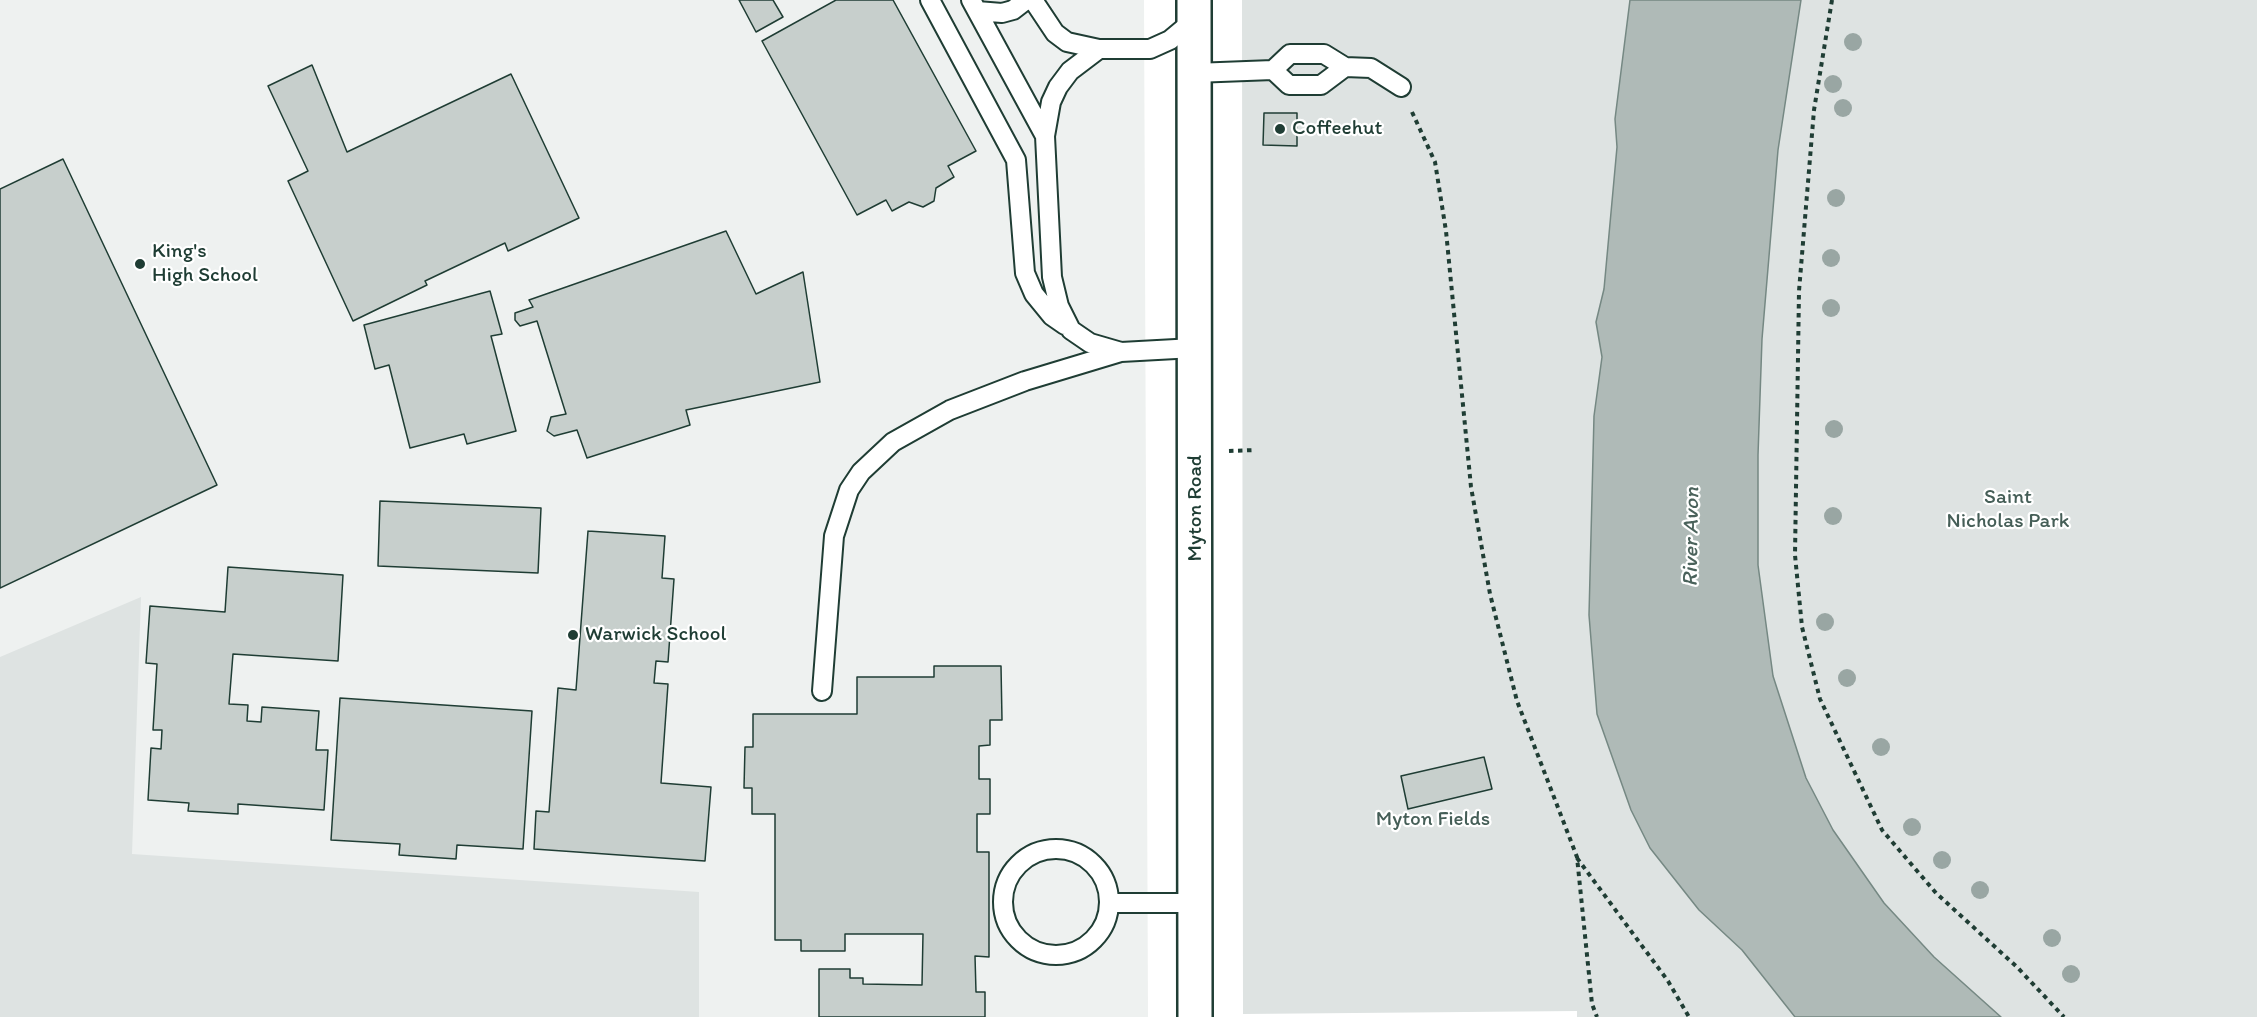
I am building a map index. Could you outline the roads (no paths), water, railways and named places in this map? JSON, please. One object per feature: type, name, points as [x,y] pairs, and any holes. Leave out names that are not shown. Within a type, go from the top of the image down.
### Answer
[{"type":"main road","name":"Myton Road","points":[[1194,10],[1194,348],[1197,451],[1195,1017]]},
{"type":"lane","points":[[930,0],[1017,160],[1025,273],[1034,294],[1052,316],[1090,343],[1121,352]]},
{"type":"lane","points":[[974,5],[1002,13],[1026,0]]},
{"type":"lane","points":[[1033,0],[1055,33],[1067,42],[1100,49],[1150,49],[1170,40],[1194,10]]},
{"type":"lane","points":[[974,5],[1045,136]]},
{"type":"lane","points":[[1071,330],[1059,306],[1052,277],[1045,136],[1051,102],[1058,87],[1070,71],[1100,49]]},
{"type":"lane","points":[[1194,73],[1273,70],[1290,54],[1324,54],[1345,67],[1371,68],[1401,87]]},
{"type":"lane","points":[[1273,70],[1289,85],[1321,85],[1345,67]]},
{"type":"lane","points":[[822,691],[834,536],[849,490],[861,472],[893,442],[950,410],[1025,381],[1121,352],[1194,348]]},
{"type":"lane","points":[[1068,849],[1085,856],[1098,868],[1107,885],[1110,903],[1106,920],[1098,935],[1086,946],[1071,954],[1054,956],[1029,948],[1010,931],[1004,915],[1002,898],[1007,880],[1017,865],[1040,851],[1068,849]]},
{"type":"lane","points":[[1110,903],[1195,903]]},
{"type":"water","name":"River Avon","points":[[1630,0],[1801,0],[1778,150],[1762,339],[1758,455],[1758,565],[1773,676],[1806,778],[1833,830],[1884,903],[1934,957],[2001,1017],[1795,1017],[1742,950],[1699,910],[1650,848],[1631,810],[1597,714],[1589,615],[1594,416],[1602,357],[1596,322],[1604,289],[1617,147],[1615,119]]},
{"type":"place","name":"Coffeehut","points":[[1280,129]]},
{"type":"place","name":"King's High School","points":[[140,264]]},
{"type":"place","name":"Warwick School","points":[[573,635]]},
{"type":"park label","name":"Saint Nicholas Park","points":[[2008,510]]},
{"type":"park label","name":"Myton Fields","points":[[1433,820]]}]
